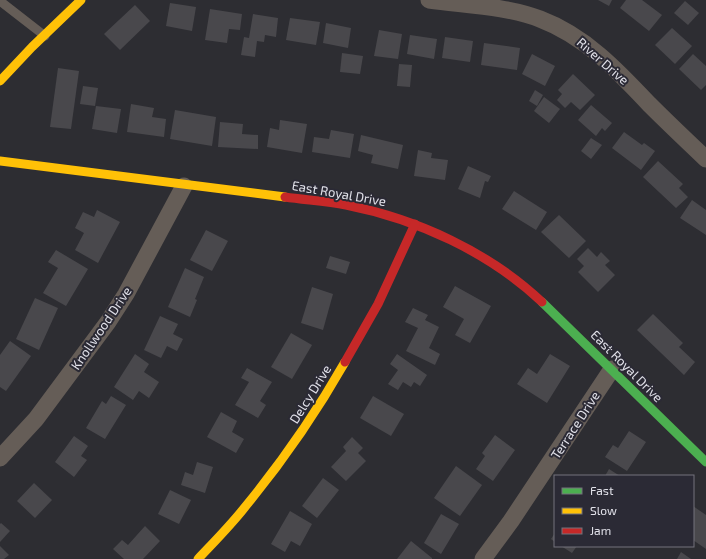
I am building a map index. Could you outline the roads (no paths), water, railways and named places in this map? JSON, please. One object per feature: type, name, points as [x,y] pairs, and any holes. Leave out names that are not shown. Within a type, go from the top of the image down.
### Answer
[{"type":"street","points":[[0,81],[81,0]]},
{"type":"street","name":"River Drive","points":[[429,0],[516,12],[550,23],[575,36],[613,67],[706,160]]},
{"type":"street","name":"East Royal Drive","points":[[0,161],[184,186],[345,205],[380,213],[433,231],[459,244],[508,273],[534,294],[706,462]]},
{"type":"street","name":"Knollwood Drive","points":[[0,458],[36,419],[108,322],[126,294],[184,186]]},
{"type":"street","name":"Delcy Drive","points":[[198,559],[244,508],[287,452],[323,401],[378,304],[415,224]]},
{"type":"street","name":"Terrace Drive","points":[[483,559],[511,521],[612,369]]},
{"type":"lane","points":[[0,1],[45,36]]}]
